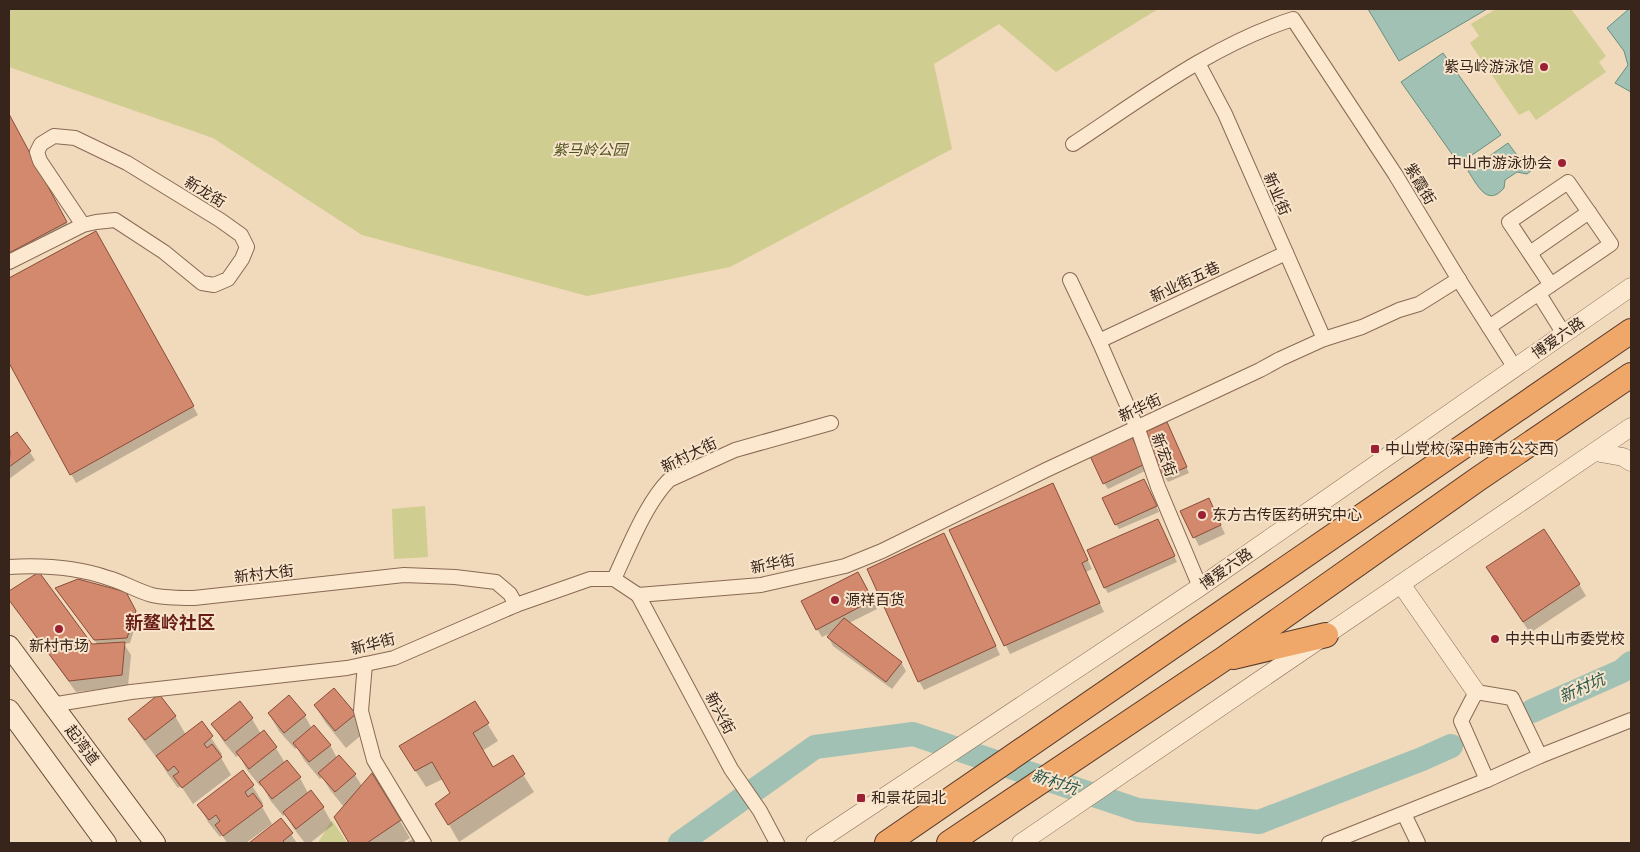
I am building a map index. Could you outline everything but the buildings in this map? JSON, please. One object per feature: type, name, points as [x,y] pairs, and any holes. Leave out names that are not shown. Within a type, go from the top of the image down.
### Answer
[{"type":"highway","points":[[887,843],[1631,331]]},
{"type":"highway","points":[[949,843],[1222,660],[1478,479],[1631,375]]},
{"type":"highway","points":[[1222,660],[1326,635]]},
{"type":"main road","name":"起湾道","points":[[9,646],[155,843]]},
{"type":"main road","points":[[9,710],[106,843]]},
{"type":"main road","points":[[872,843],[935,809]]},
{"type":"street","name":"紫霞街","points":[[1198,63],[1258,33],[1293,19],[1385,158],[1515,368]]},
{"type":"street","points":[[1073,144],[1143,96],[1198,63]]},
{"type":"street","name":"新业街","points":[[1198,63],[1225,114],[1324,339]]},
{"type":"street","name":"新龙街","points":[[9,262],[83,225],[115,220],[164,252],[202,283],[214,285],[228,279],[242,259],[246,246],[241,235],[220,220],[127,163],[75,138],[54,136],[41,144],[37,152],[40,161],[83,225]]},
{"type":"street","points":[[1489,327],[1539,294],[1611,244],[1568,182],[1510,222],[1551,285]]},
{"type":"street","points":[[1530,252],[1588,212]]},
{"type":"street","name":"新业街五巷","points":[[1099,341],[1286,252]]},
{"type":"street","name":"新华街","points":[[638,596],[761,585],[845,566],[882,551],[1046,470],[1324,339],[1362,327],[1399,310],[1419,304],[1459,279]]},
{"type":"street","name":"新宏街","points":[[1070,280],[1099,341],[1136,428],[1158,487],[1200,587]]},
{"type":"street","name":"博爱六路","points":[[815,843],[1200,587],[1631,287]]},
{"type":"street","points":[[1539,294],[1564,334]]},
{"type":"street","name":"新村大街","points":[[614,579],[637,530],[662,487],[669,480],[735,450],[831,423]]},
{"type":"street","points":[[1021,843],[1631,427]]},
{"type":"street","points":[[1595,452],[1623,457],[1631,462]]},
{"type":"street","name":"新村大街","points":[[9,567],[31,566],[76,570],[108,578],[152,595],[173,598],[213,596],[404,575],[455,577],[496,582],[510,594],[516,605]]},
{"type":"street","name":"新华街","points":[[51,705],[131,692],[337,669],[394,658],[516,605],[590,579],[614,579]]},
{"type":"street","points":[[614,579],[638,596]]},
{"type":"street","points":[[1402,584],[1476,692],[1512,698],[1540,756]]},
{"type":"street","name":"新兴街","points":[[638,596],[731,769],[760,811],[777,843]]},
{"type":"street","points":[[365,664],[361,712],[371,752],[388,786],[424,843]]},
{"type":"street","points":[[1476,692],[1461,721],[1487,780]]},
{"type":"street","points":[[1329,843],[1631,720]]},
{"type":"street","points":[[1404,814],[1418,843]]},
{"type":"green space","name":"紫马岭公园","points":[[9,9],[1158,9],[1056,72],[999,24],[934,64],[952,149],[730,267],[587,296],[362,235],[213,138],[9,67]]},
{"type":"green space","name":"紫马岭游泳馆","points":[[1496,9],[1571,9],[1606,56],[1599,62],[1606,72],[1536,120],[1529,110],[1519,115],[1470,43],[1479,36],[1471,24]]},
{"type":"green space","points":[[425,506],[428,557],[394,559],[392,509]]},
{"type":"green space","points":[[332,820],[347,843],[318,843]]},
{"type":"shaded area","points":[[1368,9],[1487,9],[1399,61]]},
{"type":"shaded area","points":[[1631,9],[1631,92],[1615,83],[1628,65],[1624,51],[1607,28]]},
{"type":"shaded area","points":[[1443,53],[1501,135],[1459,164],[1401,82]]},
{"type":"shaded area","points":[[1508,143],[1519,158],[1522,157],[1530,161],[1533,169],[1527,174],[1517,172],[1505,180],[1504,188],[1498,194],[1488,195],[1483,192],[1468,171]]},
{"type":"waterway","name":"新村坑","points":[[1532,711],[1622,671],[1631,663]]},
{"type":"waterway","name":"新村坑","points":[[680,843],[815,747],[913,734],[1138,810],[1259,822],[1451,746]]},
{"type":"place","name":"紫马岭游泳馆","points":[[1544,67]]},
{"type":"place","name":"中山市游泳协会","points":[[1562,163]]},
{"type":"place","name":"中山党校(深中跨市公交西)","points":[[1375,449]]},
{"type":"place","name":"东方古传医药研究中心","points":[[1202,515]]},
{"type":"place","name":"源祥百货","points":[[835,600]]},
{"type":"place","name":"新村市场","points":[[59,629]]},
{"type":"place","name":"中共中山市委党校","points":[[1495,639]]},
{"type":"place","name":"和景花园北","points":[[861,798]]},
{"type":"district","name":"新鳌岭社区","points":[[170,623]]}]
